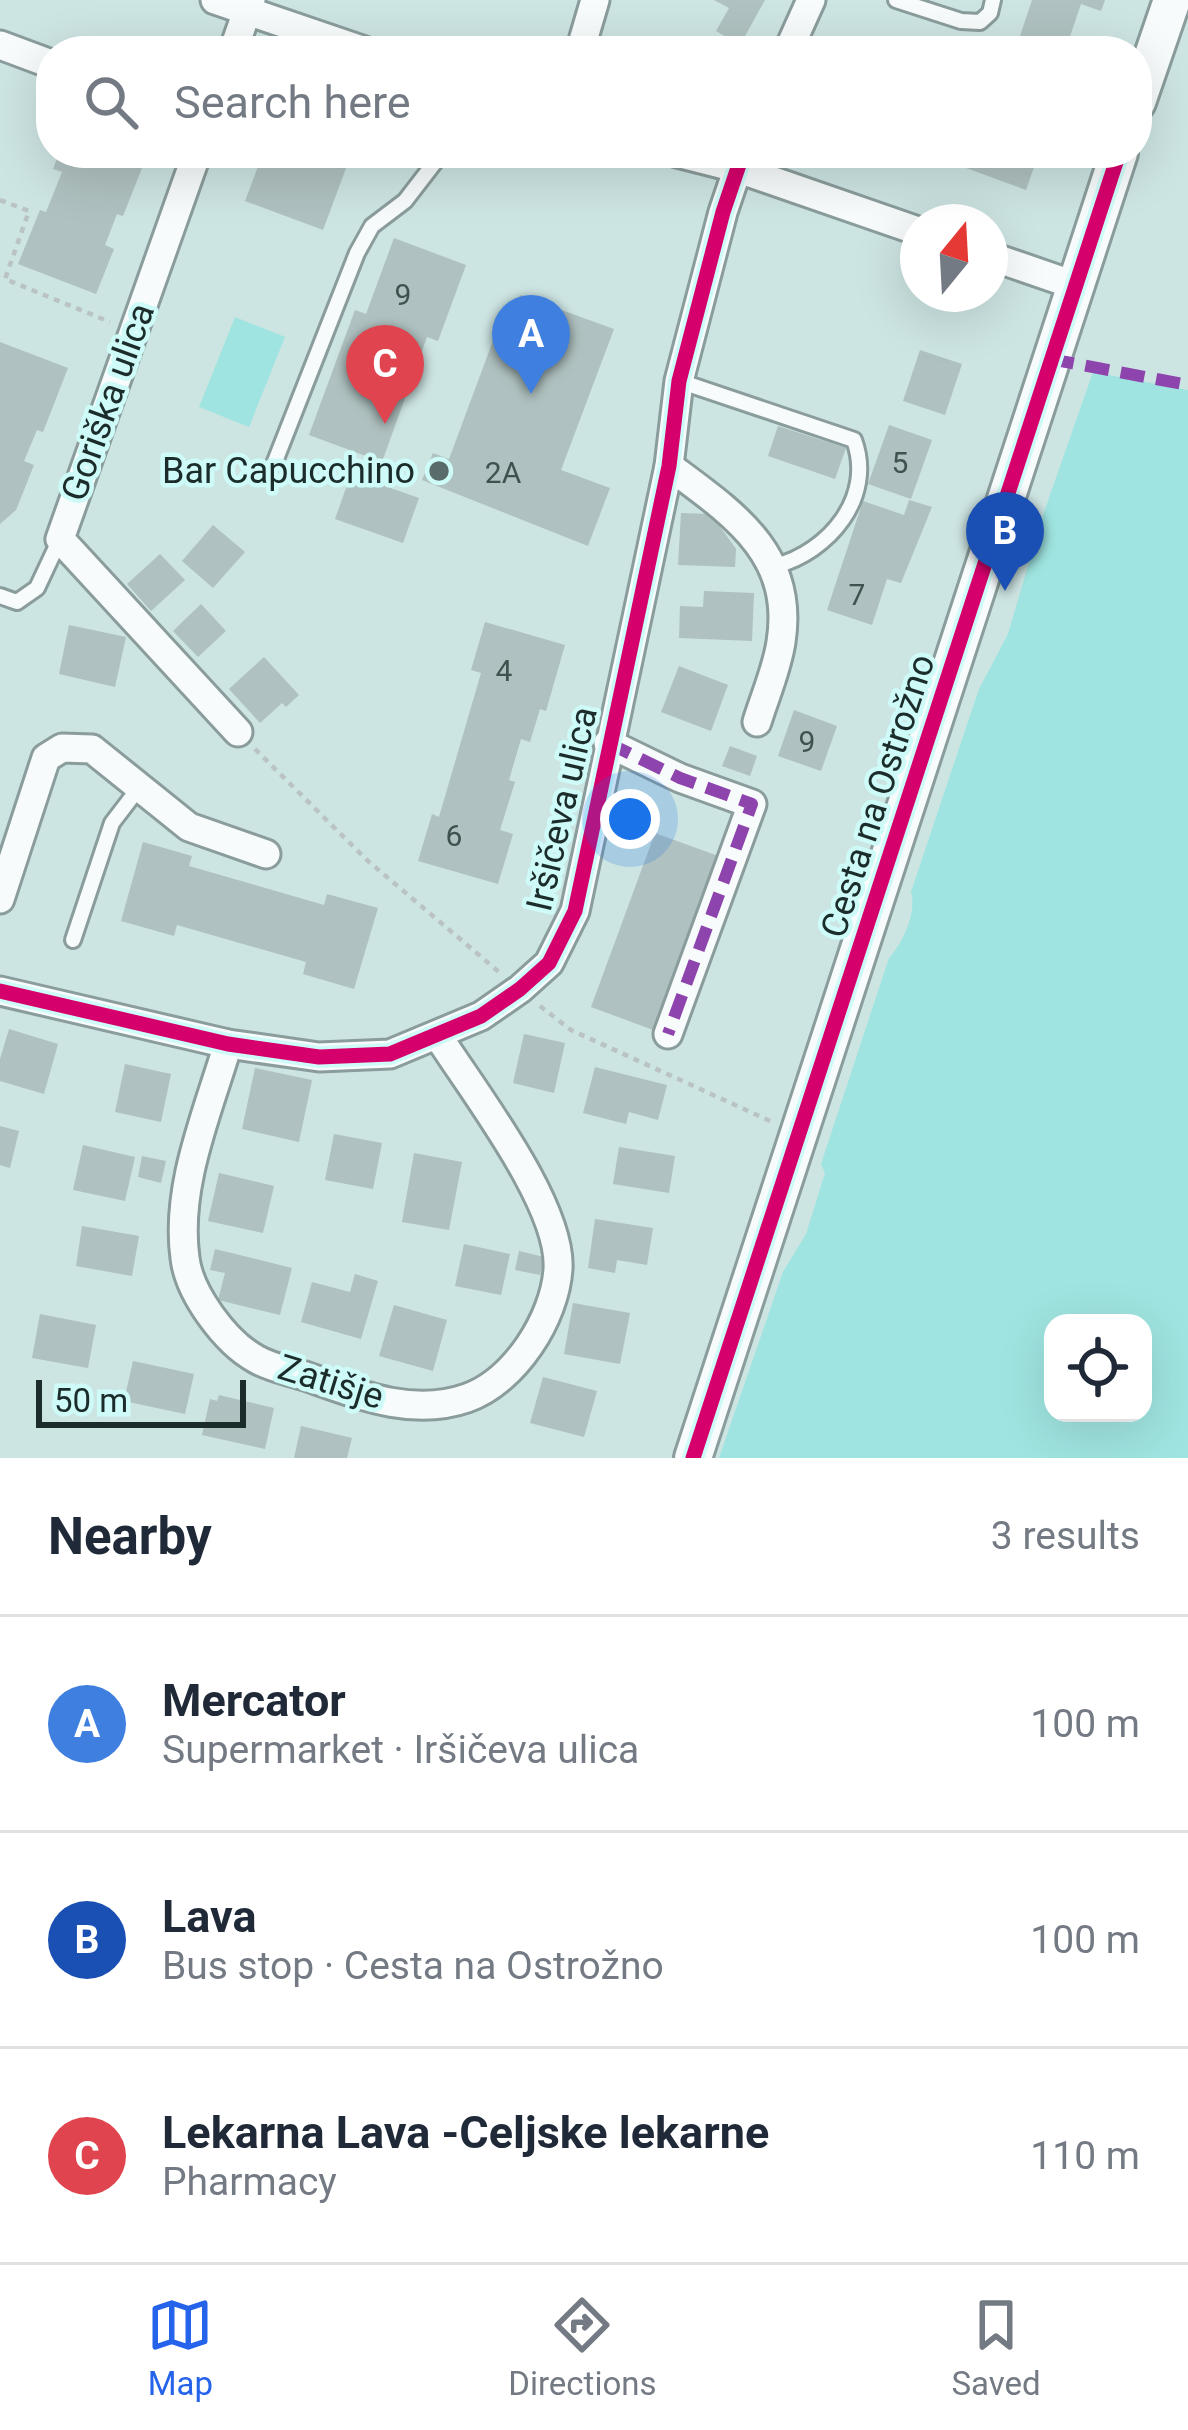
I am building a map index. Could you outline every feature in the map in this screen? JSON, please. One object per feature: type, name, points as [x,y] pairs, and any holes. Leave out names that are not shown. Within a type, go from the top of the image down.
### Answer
[{"type":"street","points":[[215,0],[250,5],[328,36]]},
{"type":"street","points":[[585,36],[596,0]]},
{"type":"street","points":[[795,36],[811,0]]},
{"type":"street","points":[[1152,58],[1172,0]]},
{"type":"street","points":[[239,36],[250,5]]},
{"type":"street","points":[[0,45],[36,58]]},
{"type":"street","name":"Goriška ulica","points":[[192,168],[60,539],[238,732]]},
{"type":"street","name":"Iršičeva ulica","points":[[0,991],[228,1044],[319,1058],[390,1054],[438,1036],[481,1016],[549,963],[575,911],[669,466],[679,381],[737,168]]},
{"type":"street","points":[[757,168],[900,224]]},
{"type":"street","name":"Cesta na Ostrožno","points":[[693,1458],[1114,168]]},
{"type":"street","points":[[1008,262],[1074,285]]},
{"type":"street","points":[[669,466],[737,518],[775,566],[782,604],[781,642],[757,722]]},
{"type":"street","points":[[608,742],[680,778],[752,804],[668,1034]]},
{"type":"street","points":[[0,899],[46,758],[62,748],[92,749],[189,827],[266,854]]},
{"type":"street","name":"Zatišje","points":[[228,1044],[184,1200],[185,1261],[204,1310],[254,1359],[372,1399],[418,1406],[470,1397],[505,1373],[537,1336],[558,1270],[537,1190],[438,1036]]},
{"type":"lane","points":[[896,0],[961,21],[980,22],[990,13],[993,0]]},
{"type":"lane","points":[[274,464],[357,253],[372,226],[405,201],[430,168]]},
{"type":"lane","points":[[679,381],[854,440],[861,458],[853,498],[835,532],[794,561],[775,566]]},
{"type":"lane","points":[[0,596],[17,602],[37,588],[60,539]]},
{"type":"lane","points":[[73,940],[112,823],[138,789]]},
{"type":"path","points":[[0,200],[29,211],[5,279],[133,331]]},
{"type":"path","points":[[238,732],[368,861],[571,1030],[800,1135]]},
{"type":"shaded area","points":[[235,317],[285,337],[249,427],[199,407]]},
{"type":"shaded area","points":[[1093,372],[1188,390],[1188,1458],[719,1458],[783,1272],[806,1234],[825,1173],[821,1164],[889,958],[907,927],[911,892],[979,689],[1008,634]]},
{"type":"building","points":[[714,0],[765,0],[745,36],[716,31],[729,8]]},
{"type":"building","points":[[1032,0],[1105,0],[1101,11],[1081,4],[1070,36],[1020,36]]},
{"type":"building","points":[[142,168],[123,216],[117,214],[105,245],[114,249],[96,294],[18,264],[62,172],[53,169]]},
{"type":"building","points":[[257,168],[346,168],[323,230],[245,201]]},
{"type":"building","points":[[966,168],[1034,168],[1026,190]]},
{"type":"building","points":[[394,238],[466,265],[438,341],[427,337],[382,462],[309,435],[355,310],[366,314]]},
{"type":"building","points":[[520,295],[614,329],[561,470],[610,488],[588,546],[422,480],[433,453],[449,459],[500,322],[508,325]]},
{"type":"building","points":[[0,342],[68,368],[43,432],[37,430],[24,461],[34,465],[16,510],[0,524]]},
{"type":"building","points":[[920,350],[962,364],[945,415],[903,401]]},
{"type":"building","points":[[889,425],[932,440],[911,499],[868,484]]},
{"type":"building","points":[[778,426],[846,448],[835,479],[768,456]]},
{"type":"building","points":[[351,474],[419,498],[403,543],[335,519]]},
{"type":"building","points":[[909,500],[932,507],[901,583],[887,579],[872,625],[827,610],[863,501],[904,515]]},
{"type":"building","points":[[681,513],[711,514],[736,549],[735,567],[678,565]]},
{"type":"building","points":[[213,525],[245,552],[213,588],[182,561]]},
{"type":"building","points":[[160,554],[185,580],[151,611],[127,584]]},
{"type":"building","points":[[704,591],[754,593],[752,641],[679,638],[680,606],[703,607]]},
{"type":"building","points":[[201,604],[226,631],[198,657],[173,631]]},
{"type":"building","points":[[485,622],[565,645],[546,711],[540,709],[530,742],[521,739],[509,780],[515,782],[500,830],[513,834],[498,884],[418,861],[432,814],[439,817],[481,673],[471,670]]},
{"type":"building","points":[[69,625],[126,637],[115,687],[59,674]]},
{"type":"building","points":[[264,657],[299,695],[260,723],[229,689]]},
{"type":"building","points":[[679,666],[728,685],[711,731],[661,712]]},
{"type":"building","points":[[794,710],[837,726],[821,771],[778,756]]},
{"type":"building","points":[[730,746],[757,756],[750,776],[722,766]]},
{"type":"building","points":[[655,833],[721,857],[656,1031],[591,1007]]},
{"type":"building","points":[[143,842],[192,856],[189,866],[324,905],[327,894],[378,908],[354,989],[303,974],[306,962],[177,925],[174,936],[121,921]]},
{"type":"building","points":[[9,1029],[58,1044],[44,1094],[0,1081],[0,1059]]},
{"type":"building","points":[[524,1034],[565,1043],[554,1093],[513,1083]]},
{"type":"building","points":[[125,1064],[171,1074],[161,1122],[115,1112]]},
{"type":"building","points":[[595,1067],[667,1085],[658,1120],[629,1112],[626,1124],[583,1113]]},
{"type":"building","points":[[255,1068],[312,1080],[299,1142],[242,1129]]},
{"type":"building","points":[[0,1126],[19,1131],[10,1168],[0,1165]]},
{"type":"building","points":[[334,1134],[382,1143],[373,1189],[325,1180]]},
{"type":"building","points":[[83,1145],[135,1157],[125,1201],[73,1190]]},
{"type":"building","points":[[619,1147],[675,1156],[669,1193],[613,1184]]},
{"type":"building","points":[[414,1153],[462,1162],[449,1230],[402,1222]]},
{"type":"building","points":[[142,1156],[166,1161],[161,1183],[138,1177]]},
{"type":"building","points":[[219,1173],[274,1186],[263,1233],[208,1221]]},
{"type":"building","points":[[595,1219],[653,1228],[647,1265],[617,1260],[615,1273],[588,1268]]},
{"type":"building","points":[[82,1226],[139,1236],[132,1276],[76,1266]]},
{"type":"building","points":[[464,1244],[510,1254],[501,1295],[455,1286]]},
{"type":"building","points":[[215,1249],[292,1268],[280,1315],[218,1300],[225,1273],[210,1270]]},
{"type":"building","points":[[519,1251],[544,1257],[540,1275],[515,1270]]},
{"type":"building","points":[[355,1274],[378,1281],[361,1339],[301,1322],[312,1282],[350,1292]]},
{"type":"building","points":[[573,1303],[630,1313],[620,1364],[564,1354]]},
{"type":"building","points":[[394,1305],[447,1320],[433,1371],[379,1356]]},
{"type":"building","points":[[40,1314],[96,1325],[88,1368],[32,1358]]},
{"type":"building","points":[[133,1361],[194,1374],[185,1414],[124,1401]]},
{"type":"building","points":[[543,1377],[597,1391],[584,1437],[530,1423]]},
{"type":"building","points":[[219,1395],[274,1408],[265,1449],[202,1435],[210,1399],[217,1401]]},
{"type":"building","points":[[301,1426],[352,1438],[347,1458],[294,1458]]},
{"type":"marked path","points":[[1050,359],[1188,385]]},
{"type":"marked path","points":[[608,743],[680,778],[752,804],[668,1034]]},
{"type":"cycle path","points":[[0,991],[228,1044],[319,1057],[390,1054],[481,1016],[549,963],[575,911],[669,466],[679,381],[738,168]]},
{"type":"cycle path","points":[[693,1458],[1114,168]]},
{"type":"place","name":"Mercator","points":[[531,394]]},
{"type":"place","name":"Lekarna Lava -Celjske lekarne","points":[[385,424]]},
{"type":"place","name":"Bar Capucchino","points":[[439,471]]},
{"type":"place","name":"Lava","points":[[1005,591]]}]
